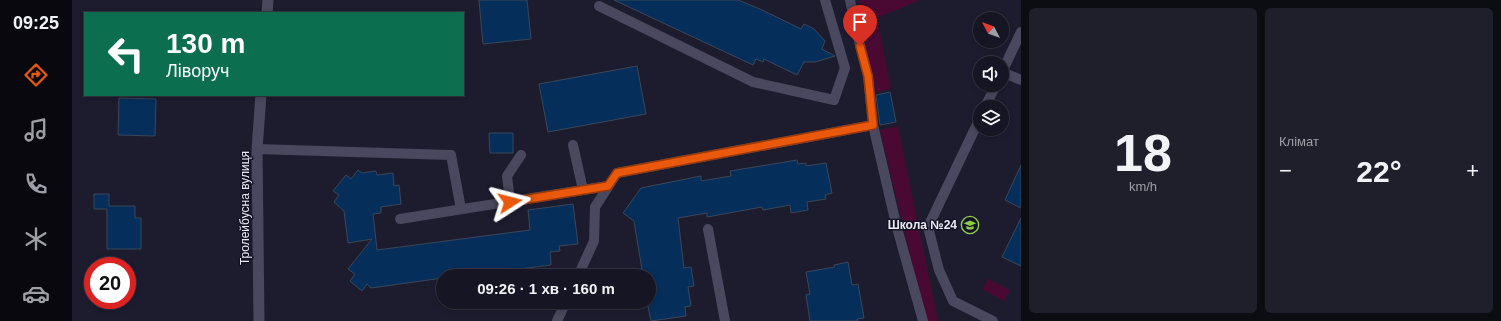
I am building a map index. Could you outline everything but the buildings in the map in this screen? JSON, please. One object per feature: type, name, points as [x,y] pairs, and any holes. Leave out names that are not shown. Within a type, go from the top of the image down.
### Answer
[{"type":"street","points":[[267,12],[268,0]]},
{"type":"street","name":"Тролейбусна вулиця","points":[[258,321],[257,149],[261,96]]},
{"type":"lane","points":[[599,6],[753,82],[834,100],[845,68],[825,0]]},
{"type":"lane","points":[[850,0],[868,76],[873,125],[896,224],[923,321]]},
{"type":"lane","points":[[1009,57],[1021,32]]},
{"type":"lane","points":[[1009,75],[1021,80]]},
{"type":"lane","points":[[581,269],[594,241],[595,207],[617,173],[873,125]]},
{"type":"lane","points":[[973,133],[928,226],[939,270],[953,301],[993,321]]},
{"type":"lane","points":[[573,145],[583,190]]},
{"type":"lane","points":[[257,149],[451,155],[461,209]]},
{"type":"lane","points":[[510,202],[507,176],[521,155]]},
{"type":"lane","points":[[400,219],[608,186]]},
{"type":"lane","points":[[708,229],[725,321]]},
{"type":"lane","points":[[557,321],[563,309]]},
{"type":"shaded area","points":[[859,0],[920,0],[877,18],[891,89],[876,92],[861,30]]},
{"type":"shaded area","points":[[898,126],[938,321],[926,321],[880,130]]},
{"type":"shaded area","points":[[988,279],[1010,290],[1004,301],[982,289]]},
{"type":"place","name":"Школа №24","points":[[970,225]]},
{"type":"route","points":[[510,202],[608,186],[617,173],[873,125],[868,76],[860,46]]}]
